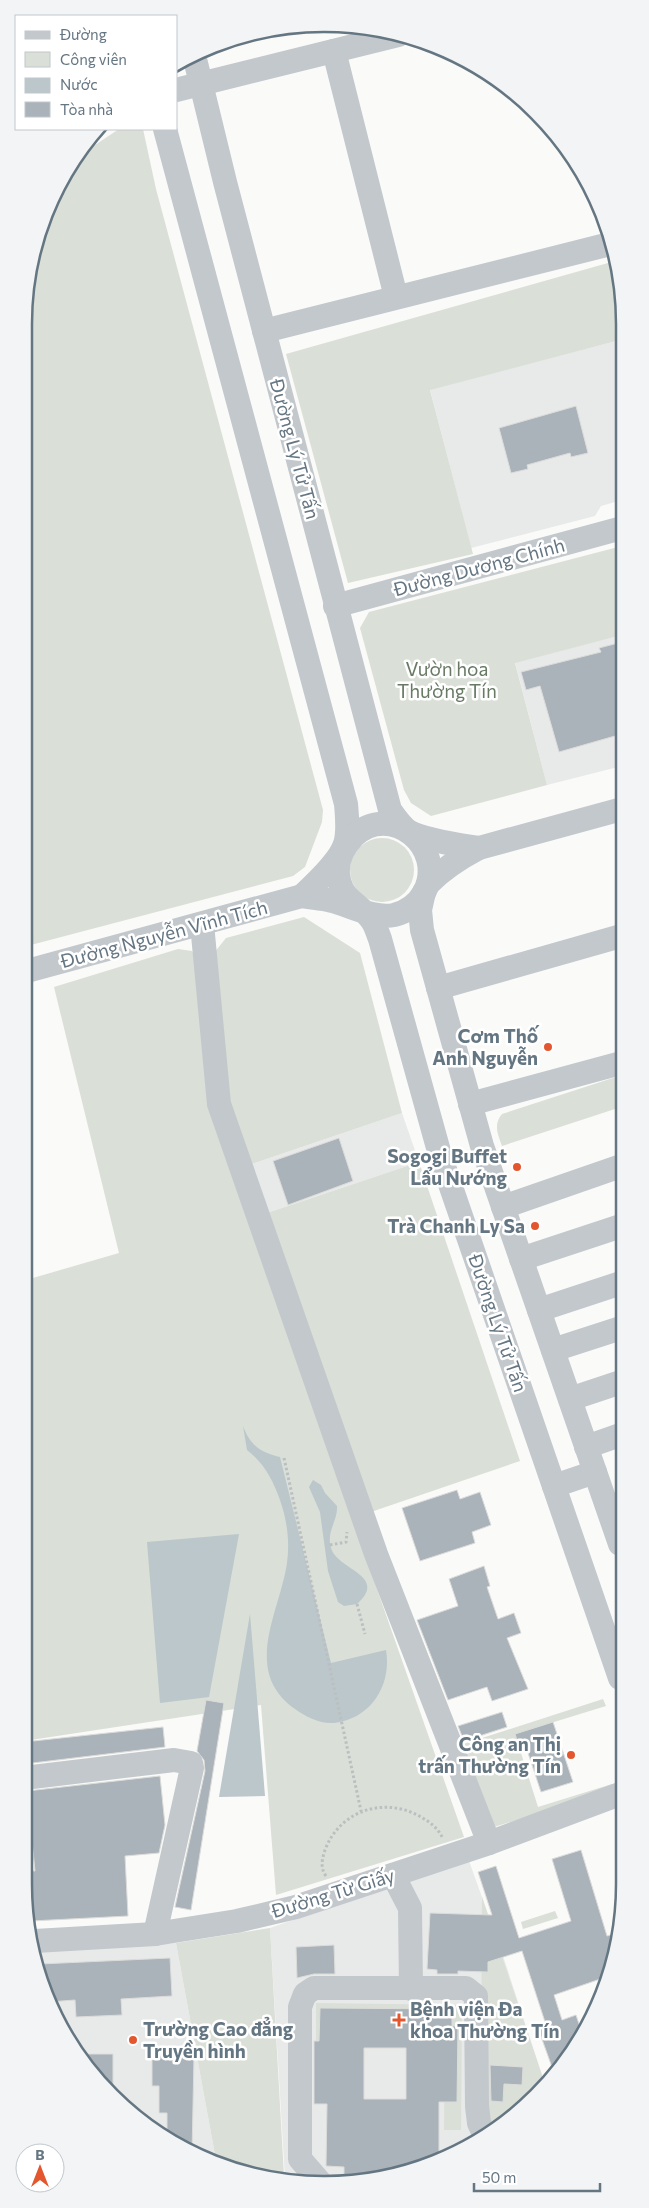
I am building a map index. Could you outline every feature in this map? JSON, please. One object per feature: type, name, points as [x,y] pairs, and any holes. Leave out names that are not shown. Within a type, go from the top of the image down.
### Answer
[{"type":"street","points":[[178,90],[384,39]]},
{"type":"street","points":[[334,51],[396,297]]},
{"type":"street","name":"Đường Lý Tử Tấn","points":[[196,63],[335,606],[390,810],[409,832]]},
{"type":"street","points":[[165,130],[346,804],[348,819],[345,845],[340,858],[338,872],[342,888],[350,901],[363,911]]},
{"type":"street","points":[[264,331],[606,245]]},
{"type":"street","name":"Đường Dương Chính","points":[[335,606],[616,530]]},
{"type":"street","points":[[302,896],[330,900],[378,916],[394,915],[409,909],[421,898],[426,888],[440,872],[459,858],[479,848],[616,811]]},
{"type":"street","points":[[302,896],[327,872],[345,845],[355,834],[368,827],[382,824],[396,826],[432,839],[479,848]]},
{"type":"street","points":[[409,832],[420,841],[427,853],[431,869],[420,910],[422,930],[482,1146],[586,1447],[595,1472],[613,1500],[616,1519]]},
{"type":"street","name":"Đường Nguyễn Vĩnh Tích","points":[[32,970],[302,896]]},
{"type":"street","name":"Đường Lý Tử Tấn","points":[[363,911],[373,922],[380,939],[440,1155],[616,1666]]},
{"type":"street","points":[[202,924],[220,1104],[376,1554],[488,1843]]},
{"type":"street","points":[[438,988],[616,938]]},
{"type":"street","points":[[470,1104],[616,1064]]},
{"type":"street","points":[[503,1206],[616,1168]]},
{"type":"street","points":[[521,1259],[616,1228]]},
{"type":"street","points":[[539,1310],[616,1285]]},
{"type":"street","points":[[553,1350],[616,1330]]},
{"type":"street","points":[[570,1399],[616,1384]]},
{"type":"street","points":[[586,1447],[616,1436]]},
{"type":"street","points":[[554,1486],[595,1472]]},
{"type":"street","points":[[32,1777],[174,1760],[191,1763],[192,1768],[156,1934]]},
{"type":"street","name":"Đường Từ Giấy","points":[[38,1941],[156,1934],[237,1921],[296,1907],[488,1843],[616,1795]]},
{"type":"street","points":[[393,1875],[410,1908],[411,1989]]},
{"type":"street","points":[[314,2175],[300,2159],[300,2007],[305,1994],[314,1988],[466,1988],[476,1996],[477,2106],[482,2129]]},
{"type":"path","points":[[284,1458],[361,1811]]},
{"type":"path","points":[[357,1604],[365,1634]]},
{"type":"path","points":[[339,1892],[322,1871],[322,1858],[327,1845],[342,1823],[361,1811],[378,1807],[395,1807],[415,1814],[429,1822],[440,1834],[449,1856]]},
{"type":"shaded area","points":[[616,341],[616,502],[601,506],[595,516],[471,548],[430,389]]},
{"type":"shaded area","points":[[616,637],[616,768],[547,785],[515,662]]},
{"type":"shaded area","points":[[402,1113],[419,1162],[267,1213],[249,1165]]},
{"type":"shaded area","name":"Bệnh viện Đa khoa Thường Tín","points":[[468,1858],[543,2077],[517,2103],[487,2126],[454,2145],[418,2160],[381,2170],[344,2175],[324,2176],[285,2173],[270,1928]]},
{"type":"shaded area","name":"Trường Cao đẳng Truyền hình","points":[[176,1943],[215,2154],[162,2126],[132,2103],[105,2076],[82,2046],[63,2013],[48,1977],[40,1951]]},
{"type":"green space","points":[[118,130],[143,130],[156,189],[323,810],[322,822],[305,867],[293,876],[32,945],[33,305],[38,268],[48,231],[72,178],[94,146]]},
{"type":"green space","points":[[610,262],[616,305],[616,341],[430,390],[473,554],[348,583],[286,354]]},
{"type":"green space","name":"Vườn hoa Thường Tín","points":[[616,548],[616,637],[515,663],[547,785],[431,816],[411,803],[404,790],[360,628],[369,612]]},
{"type":"green space","points":[[382,838],[394,840],[405,847],[412,858],[414,870],[412,882],[405,893],[394,900],[382,902],[370,900],[359,893],[352,882],[350,870],[352,858],[359,847],[370,840]]},
{"type":"green space","points":[[304,917],[360,953],[402,1113],[249,1165],[228,1101],[214,953],[226,938]]},
{"type":"green space","points":[[178,949],[192,951],[197,960],[213,1122],[464,1837],[276,1895],[261,1705],[32,1740],[32,1278],[119,1253],[54,987]]},
{"type":"green space","points":[[616,1077],[616,1109],[502,1146],[497,1126],[502,1114]]},
{"type":"green space","points":[[419,1162],[520,1461],[368,1513],[267,1213]]},
{"type":"green space","points":[[603,1699],[606,1706],[515,1734],[538,1807],[612,1784],[613,1790],[478,1832],[448,1749]]},
{"type":"green space","points":[[482,1897],[543,2077],[517,2103],[490,2124],[481,2106]]},
{"type":"green space","points":[[555,1911],[558,1918],[523,1929],[521,1922]]},
{"type":"green space","points":[[270,1928],[284,2173],[249,2166],[215,2154],[176,1943]]},
{"type":"green space","points":[[316,2003],[460,2005],[462,2008],[461,2130],[444,2130],[445,2048],[316,2047]]},
{"type":"water","points":[[243,1426],[249,1438],[257,1447],[267,1453],[280,1457],[331,1663],[386,1650],[386,1676],[376,1698],[359,1715],[347,1720],[334,1723],[324,1722],[304,1715],[279,1694],[270,1677],[267,1659],[268,1640],[287,1563],[287,1531],[282,1508],[271,1479],[263,1466],[247,1450]]},
{"type":"water","points":[[313,1480],[321,1485],[325,1493],[337,1506],[330,1536],[331,1548],[335,1556],[358,1573],[364,1579],[367,1586],[365,1594],[357,1604],[344,1606],[338,1602],[328,1571],[320,1512],[309,1487]]},
{"type":"water","points":[[239,1534],[209,1697],[160,1703],[147,1542]]},
{"type":"water","points":[[250,1614],[265,1796],[219,1797]]},
{"type":"building","points":[[576,406],[588,453],[571,457],[570,453],[527,465],[528,469],[511,473],[499,428]]},
{"type":"building","points":[[616,644],[616,736],[559,752],[540,686],[526,690],[521,672],[601,652],[599,648]]},
{"type":"building","points":[[339,1138],[353,1181],[288,1205],[273,1161]]},
{"type":"building","points":[[457,1490],[460,1499],[480,1492],[491,1525],[472,1532],[475,1543],[420,1561],[402,1508]]},
{"type":"building","points":[[484,1566],[490,1586],[487,1587],[498,1619],[514,1613],[521,1633],[507,1638],[528,1689],[492,1701],[487,1687],[448,1700],[417,1620],[458,1606],[449,1579]]},
{"type":"building","points":[[206,1700],[224,1703],[191,1910],[175,1907],[205,1771],[204,1760],[197,1751]]},
{"type":"building","points":[[502,1712],[507,1727],[464,1741],[458,1726]]},
{"type":"building","points":[[553,1722],[573,1782],[541,1792],[525,1744],[519,1746],[515,1734]]},
{"type":"building","points":[[163,1727],[165,1747],[32,1763],[32,1741]]},
{"type":"building","points":[[160,1776],[165,1825],[159,1853],[125,1856],[128,1916],[35,1921],[32,1884],[32,1871],[35,1871],[32,1841],[32,1790]]},
{"type":"building","points":[[581,1850],[607,1936],[612,1934],[600,1979],[554,1995],[562,2020],[576,2015],[579,2025],[552,2066],[538,2028],[546,2025],[522,1951],[488,1962],[488,1972],[458,1971],[458,1974],[437,1974],[437,1970],[427,1969],[430,1913],[492,1915],[478,1872],[496,1866],[519,1938],[571,1921],[552,1859]]},
{"type":"building","points":[[334,1945],[335,1974],[314,1974],[297,1978],[296,1947]]},
{"type":"building","points":[[170,1958],[172,1996],[121,1999],[122,2015],[76,2017],[75,2000],[58,2001],[44,1964]]},
{"type":"building","points":[[320,2008],[452,2009],[452,2026],[458,2026],[457,2102],[439,2102],[439,2152],[400,2166],[363,2173],[344,2175],[344,2167],[326,2166],[327,2104],[314,2104],[314,2041],[319,2041]],"holes":[[[364,2048],[406,2048],[406,2099],[364,2099]]]},
{"type":"building","points":[[88,2054],[113,2054],[113,2085]]},
{"type":"building","points":[[152,2055],[194,2056],[192,2144],[167,2129],[167,2113],[159,2113],[159,2086],[152,2086]]},
{"type":"building","points":[[490,2065],[523,2067],[522,2085],[504,2084],[503,2102],[491,2101]]},
{"type":"place","name":"Cơm Thố Anh Nguyễn","points":[[548,1047]]},
{"type":"place","name":"Sogogi Buffet Lẩu Nướng","points":[[517,1167]]},
{"type":"place","name":"Trà Chanh Ly Sa","points":[[535,1226]]},
{"type":"place","name":"Công an Thị trấn Thường Tín","points":[[571,1755]]},
{"type":"place","name":"Bệnh viện Đa khoa Thường Tín","points":[[399,2020]]},
{"type":"place","name":"Trường Cao đẳng Truyền hình","points":[[133,2040]]}]
